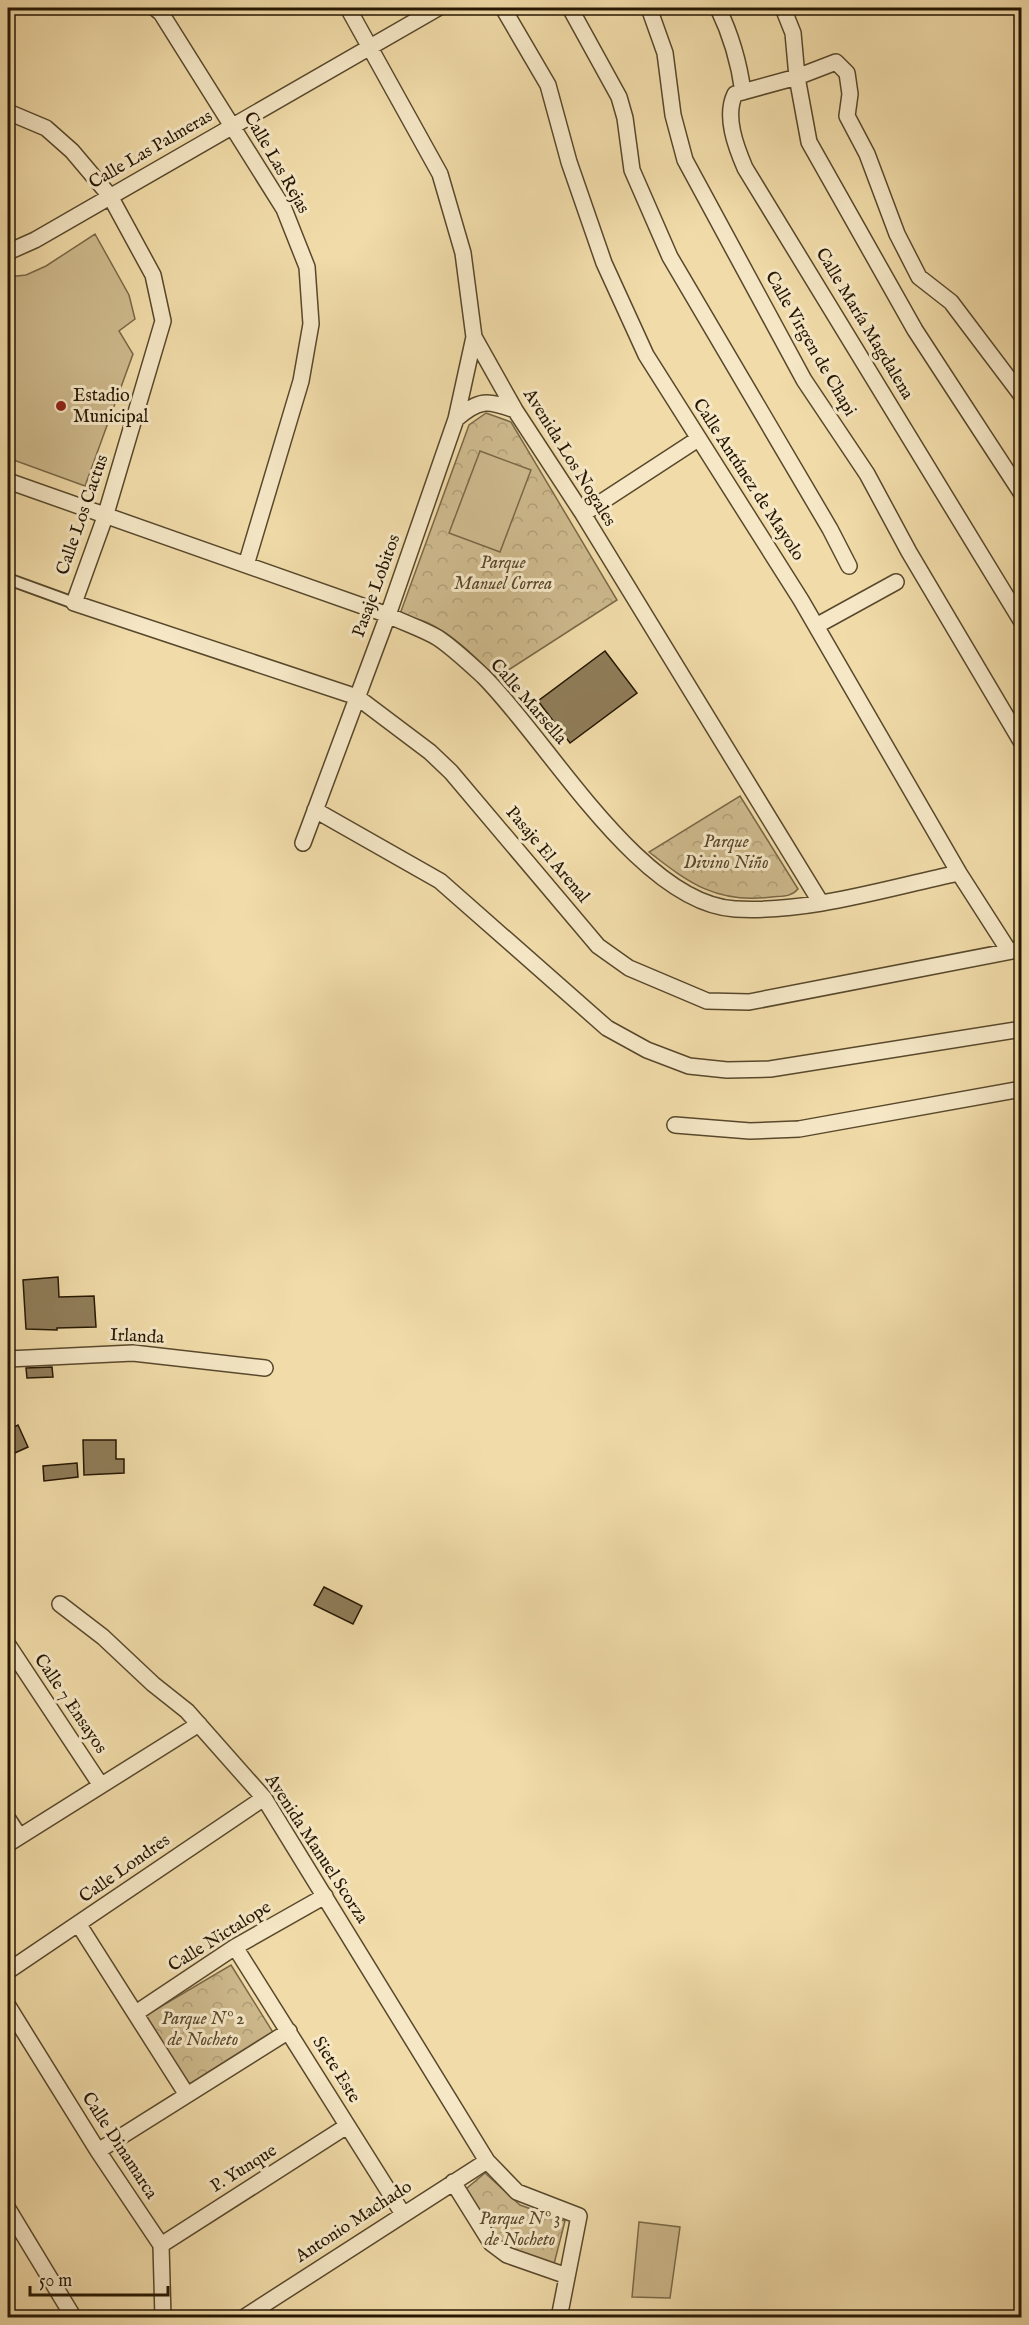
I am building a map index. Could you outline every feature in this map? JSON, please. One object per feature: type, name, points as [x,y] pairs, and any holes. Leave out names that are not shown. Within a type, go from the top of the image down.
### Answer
[{"type":"street","name":"Calle Las Rejas","points":[[154,8],[161,13],[284,209],[307,267],[311,324],[301,381],[246,565]]},
{"type":"street","name":"Avenida Los Nogales","points":[[348,8],[440,174],[463,253],[474,337],[515,410],[583,514],[821,903]]},
{"type":"street","name":"Calle Las Palmeras","points":[[8,252],[35,240],[438,8]]},
{"type":"street","name":"Calle Antúnez de Mayolo","points":[[503,8],[548,85],[569,162],[604,263],[646,355],[816,626],[959,873],[1015,950]]},
{"type":"street","points":[[570,8],[619,97],[632,170],[670,257],[830,529],[849,566]]},
{"type":"street","name":"Calle Virgen de Chapi","points":[[650,8],[665,53],[673,115],[685,160],[804,380],[867,474],[909,552],[1022,743]]},
{"type":"street","points":[[718,8],[730,32],[743,92],[797,77],[836,62],[848,73],[850,94],[847,116],[867,154],[897,234],[919,277],[951,302],[1022,396]]},
{"type":"street","points":[[783,8],[793,33],[797,77],[809,142],[915,330],[1022,494]]},
{"type":"street","name":"Calle María Magdalena","points":[[743,92],[735,94],[733,98],[732,115],[737,150],[745,168],[1022,622]]},
{"type":"street","name":"Calle Los Cactus","points":[[8,112],[46,128],[72,151],[110,196],[153,275],[163,321],[105,517],[74,603]]},
{"type":"street","name":"Pasaje Lobitos","points":[[303,843],[388,615],[456,419],[474,337]]},
{"type":"street","points":[[456,419],[471,406],[493,402],[515,410]]},
{"type":"street","points":[[583,514],[698,439]]},
{"type":"street","name":"Calle Marsella","points":[[8,481],[388,615],[438,639],[483,677],[606,824],[656,874],[702,902],[733,909],[762,909],[821,903],[959,873]]},
{"type":"street","points":[[8,579],[74,603]]},
{"type":"street","points":[[816,626],[896,582]]},
{"type":"street","name":"Pasaje El Arenal","points":[[74,603],[357,697],[430,752],[451,772],[598,946],[629,968],[707,1001],[749,1002],[1015,950]]},
{"type":"street","points":[[315,810],[440,881],[607,1028],[647,1050],[689,1066],[727,1070],[770,1069],[1022,1029]]},
{"type":"street","points":[[675,1125],[750,1131],[799,1130],[1022,1089]]},
{"type":"street","name":"Irlanda","points":[[8,1359],[133,1353],[265,1368]]},
{"type":"street","name":"Avenida Manuel Scorza","points":[[60,1604],[103,1637],[153,1684],[188,1711],[264,1798],[487,2161],[517,2192],[579,2216],[567,2276]]},
{"type":"street","name":"Calle 7 Ensayos","points":[[8,1646],[100,1784]]},
{"type":"street","points":[[8,1819],[13,1840],[198,1724]]},
{"type":"street","name":"Calle Londres","points":[[8,1971],[264,1798]]},
{"type":"street","name":"Calle Nictalope","points":[[136,2013],[235,1947],[325,1896]]},
{"type":"street","points":[[79,1925],[187,2095]]},
{"type":"street","name":"Siete Este","points":[[235,1947],[403,2214]]},
{"type":"street","name":"Calle Dinamarca","points":[[8,2006],[98,2151],[161,2245]]},
{"type":"street","points":[[98,2151],[289,2031]]},
{"type":"street","name":"P. Yunque","points":[[161,2245],[347,2126]]},
{"type":"street","name":"Antonio Machado","points":[[243,2318],[487,2161]]},
{"type":"street","points":[[453,2182],[491,2243],[507,2254],[567,2276],[560,2318]]},
{"type":"street","points":[[8,2209],[74,2318]]},
{"type":"street","points":[[161,2245],[163,2318]]},
{"type":"green space","name":"Estadio Municipal","points":[[95,234],[129,295],[135,319],[119,331],[133,354],[85,486],[8,458],[8,277],[26,275],[46,266]]},
{"type":"green space","name":"Parque Manuel Correa","points":[[486,413],[511,422],[617,600],[496,678],[464,648],[438,628],[400,614],[469,425]]},
{"type":"green space","points":[[480,451],[531,470],[500,552],[449,533]]},
{"type":"green space","name":"Parque Divino Niño","points":[[740,796],[798,889],[793,893],[753,898],[720,894],[678,874],[649,852]]},
{"type":"green space","name":"Parque Nº 2 de Nocheto","points":[[231,1965],[274,2034],[189,2089],[143,2017]]},
{"type":"green space","name":"Parque Nº 3 de Nocheto","points":[[485,2173],[520,2205],[565,2221],[554,2264],[509,2250],[496,2240],[466,2189]]},
{"type":"green space","points":[[639,2222],[680,2227],[670,2298],[632,2297]]},
{"type":"building","points":[[605,651],[637,693],[570,743],[538,701]]},
{"type":"building","points":[[58,1277],[59,1297],[94,1296],[96,1327],[57,1328],[57,1330],[26,1329],[23,1280]]},
{"type":"building","points":[[52,1367],[53,1377],[27,1378],[26,1368]]},
{"type":"building","points":[[18,1425],[28,1447],[8,1456],[8,1430]]},
{"type":"building","points":[[83,1440],[116,1440],[116,1459],[124,1459],[124,1473],[84,1475]]},
{"type":"building","points":[[77,1463],[78,1477],[44,1481],[43,1466]]},
{"type":"building","points":[[324,1587],[362,1606],[353,1624],[314,1605]]},
{"type":"place","name":"Estadio Municipal","points":[[61,406]]}]
